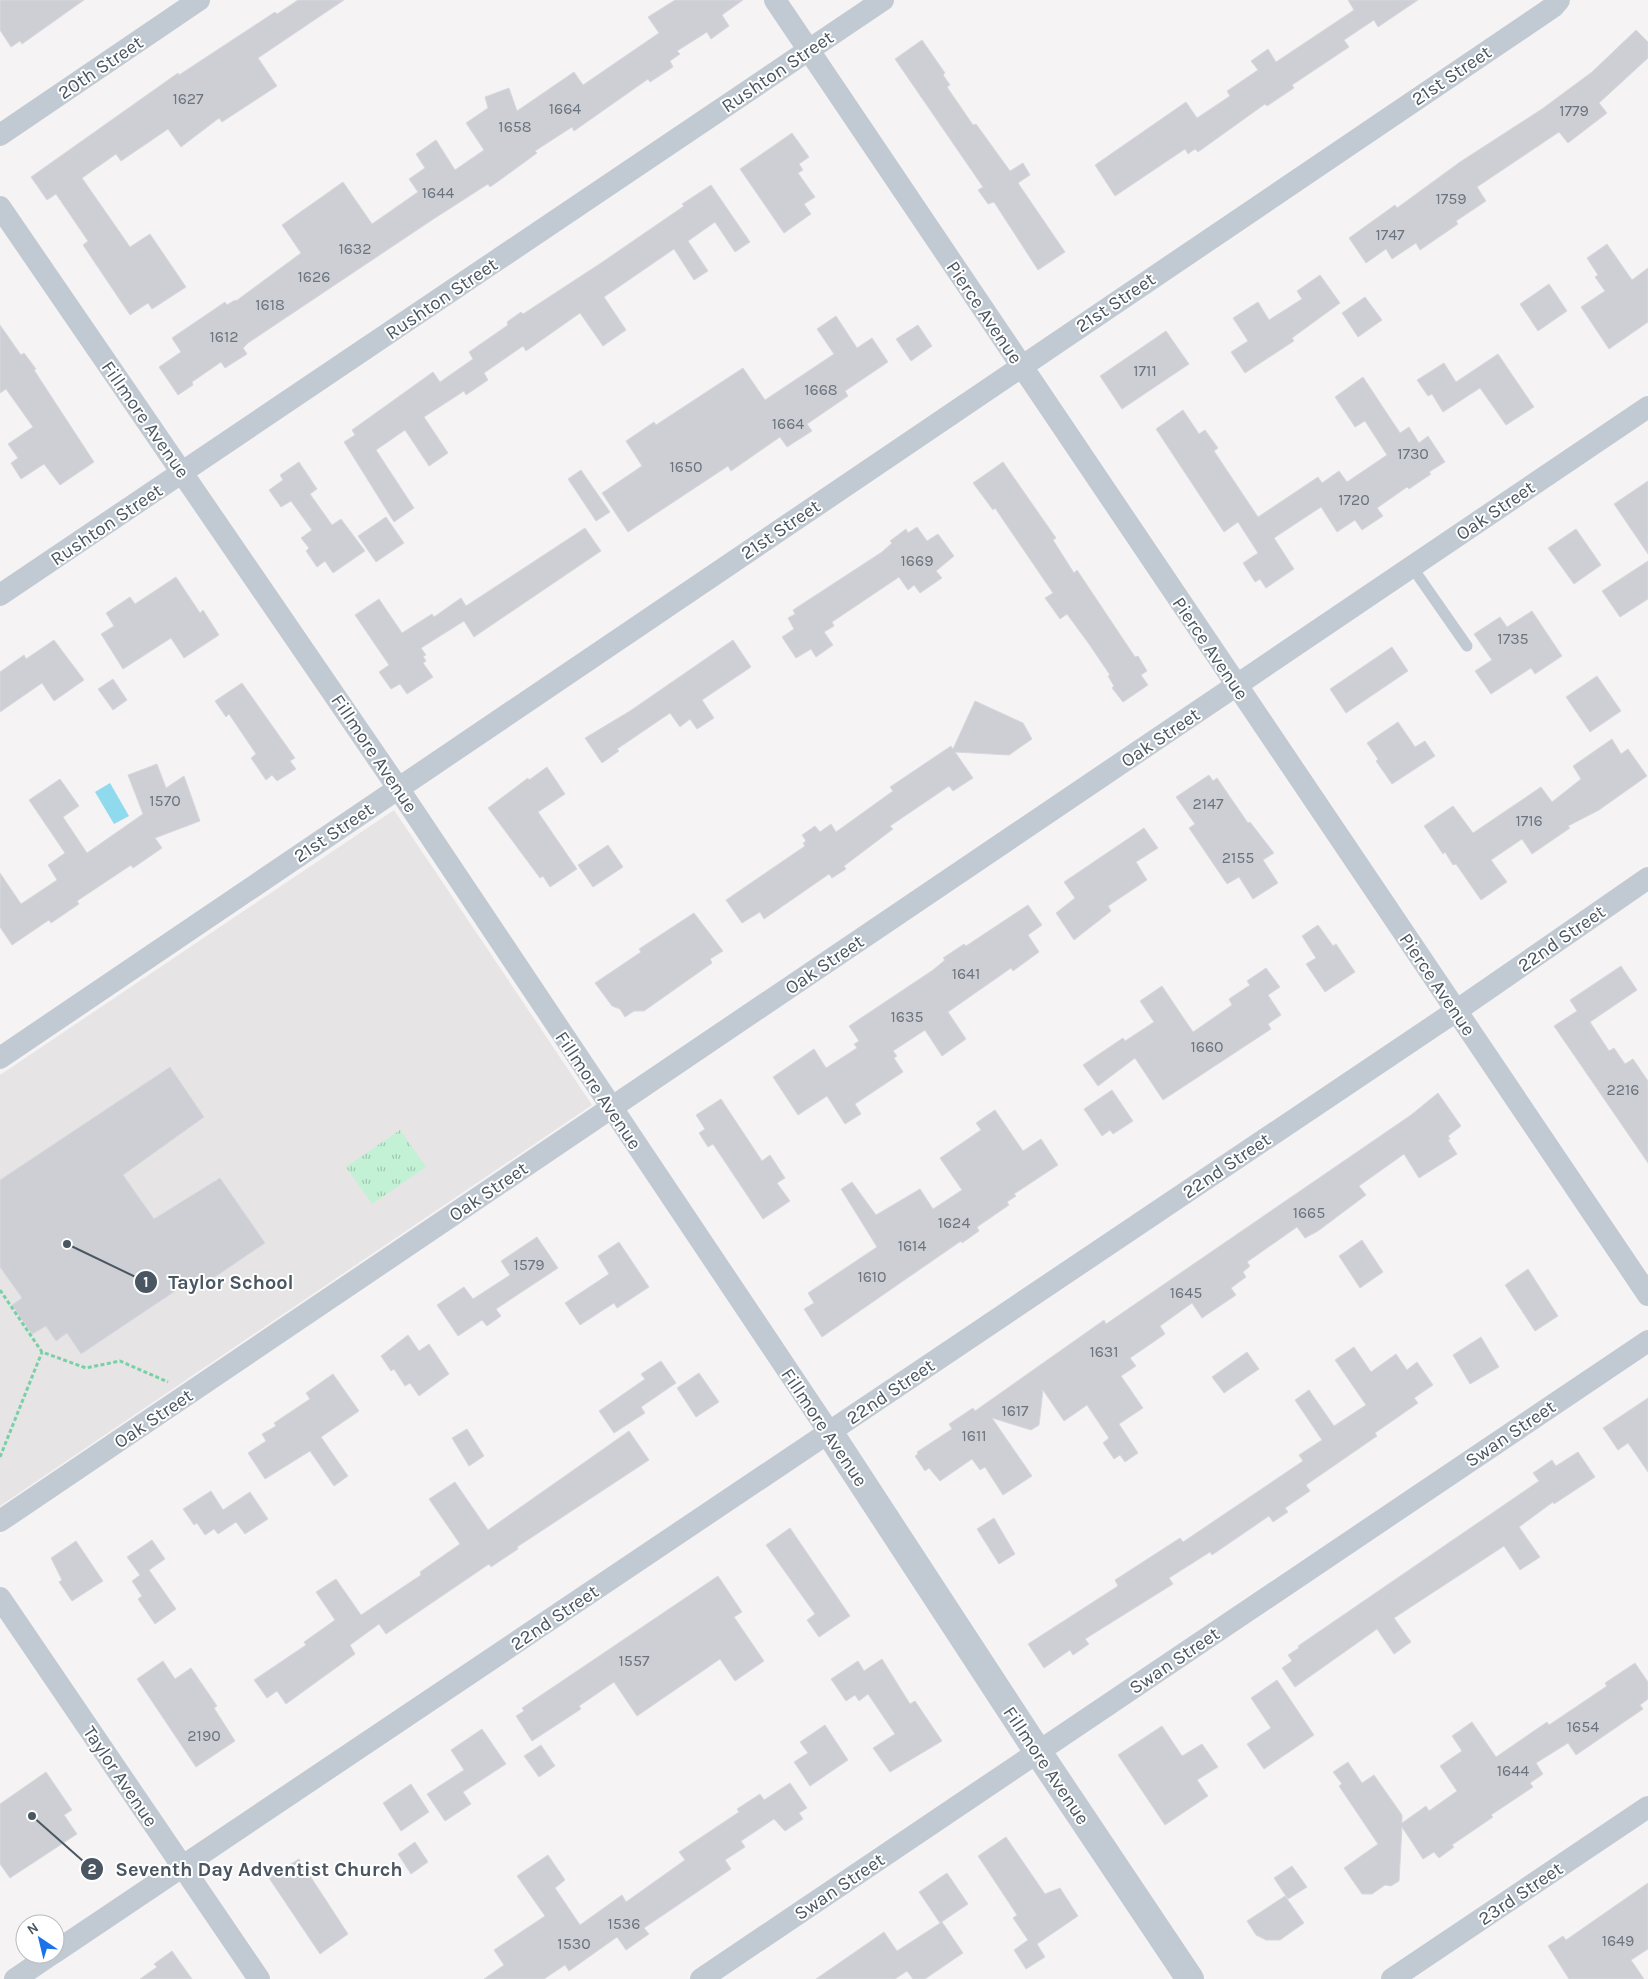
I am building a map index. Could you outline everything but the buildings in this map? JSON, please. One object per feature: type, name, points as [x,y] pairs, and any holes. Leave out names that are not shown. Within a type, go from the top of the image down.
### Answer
[{"type":"street","name":"20th Street","points":[[0,135],[199,0]]},
{"type":"street","name":"Pierce Avenue","points":[[775,0],[1648,1295]]},
{"type":"street","name":"Rushton Street","points":[[0,595],[883,0]]},
{"type":"street","name":"21st Street","points":[[0,1058],[1553,6],[1559,0]]},
{"type":"street","name":"Fillmore Avenue","points":[[0,207],[398,788],[829,1432],[1038,1752],[1190,1979]]},
{"type":"street","name":"Oak Street","points":[[0,1521],[1648,407]]},
{"type":"street","name":"22nd Street","points":[[65,1945],[1456,1011],[1648,878]]},
{"type":"street","name":"Swan Street","points":[[701,1979],[1648,1341]]},
{"type":"street","name":"Taylor Avenue","points":[[0,1598],[259,1979]]},
{"type":"street","name":"23rd Street","points":[[1392,1979],[1648,1807]]},
{"type":"street","points":[[15,1979],[37,1964]]},
{"type":"lane","points":[[1412,566],[1467,646]]},
{"type":"path","points":[[0,1290],[42,1352],[86,1368],[120,1361],[192,1392]]},
{"type":"path","points":[[0,1457],[42,1352]]},
{"type":"shaded area","points":[[394,810],[592,1105],[0,1506],[0,1075]]},
{"type":"green space","points":[[400,1130],[426,1167],[372,1204],[346,1167]]},
{"type":"water","points":[[110,783],[129,816],[114,824],[95,792]]},
{"type":"place","name":"Taylor School","points":[[67,1244]]},
{"type":"place","name":"Seventh Day Adventist Church","points":[[32,1816]]}]
